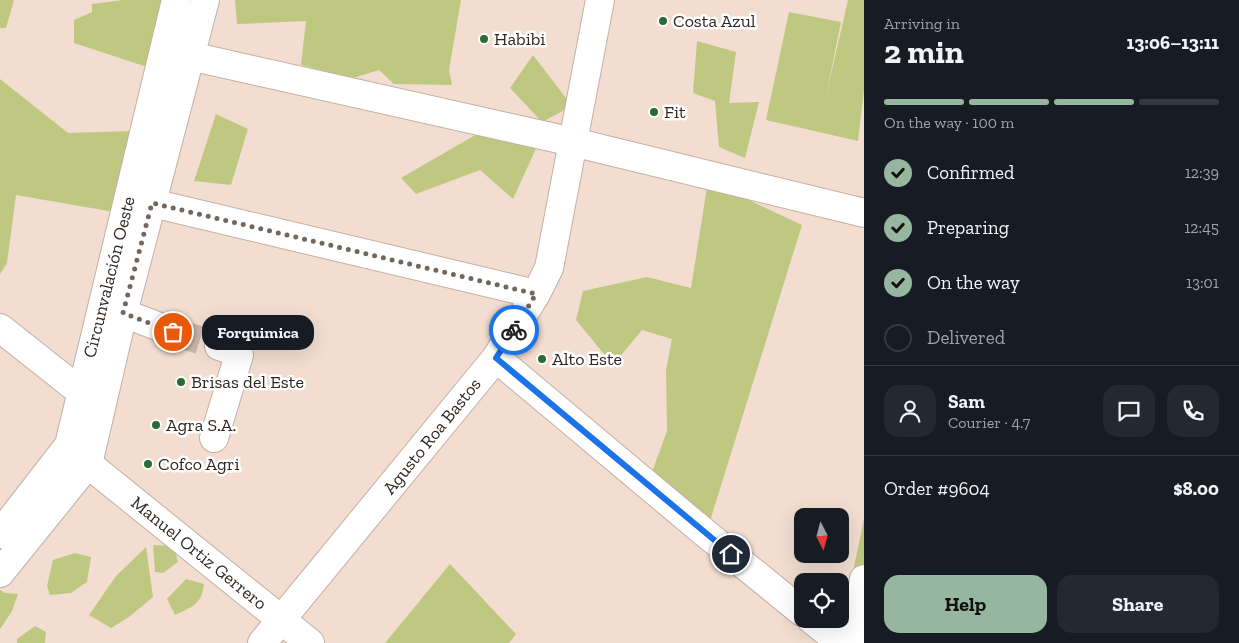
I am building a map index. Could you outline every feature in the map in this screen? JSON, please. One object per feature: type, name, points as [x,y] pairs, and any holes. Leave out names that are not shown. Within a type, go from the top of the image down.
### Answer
[{"type":"street","name":"Circunvalación Oeste","points":[[0,534],[69,445],[176,0]]},
{"type":"street","points":[[0,573],[88,464],[123,313],[205,0]]},
{"type":"street","name":"Agusto Roa Bastos","points":[[262,643],[496,358],[536,294],[549,268],[600,0]]},
{"type":"street","points":[[190,56],[573,142],[864,213]]},
{"type":"street","points":[[152,203],[536,294]]},
{"type":"street","points":[[123,313],[173,332]]},
{"type":"street","points":[[0,328],[81,392]]},
{"type":"street","points":[[214,438],[239,355],[237,352],[219,346]]},
{"type":"street","points":[[496,358],[704,533],[794,606]]},
{"type":"street","name":"Manuel Ortiz Gerrero","points":[[88,464],[310,643]]},
{"type":"street","points":[[853,643],[864,579]]},
{"type":"street","points":[[822,628],[841,643]]},
{"type":"green space","points":[[0,0],[14,0],[6,28],[0,28]]},
{"type":"green space","points":[[123,0],[163,0],[147,67],[74,43],[74,20],[92,12],[92,4]]},
{"type":"green space","points":[[235,0],[461,0],[449,70],[452,85],[394,84],[379,70],[353,78],[301,65],[306,21],[237,24]]},
{"type":"green space","points":[[848,0],[864,0],[864,90],[858,141],[766,120],[789,12],[841,22],[826,96]]},
{"type":"green space","points":[[697,41],[736,52],[729,103],[759,102],[745,158],[719,147],[715,101],[693,93]]},
{"type":"green space","points":[[533,55],[572,106],[542,122],[510,88]]},
{"type":"green space","points":[[0,79],[68,133],[131,131],[120,213],[16,195],[7,263],[0,274]]},
{"type":"green space","points":[[216,114],[248,129],[231,185],[194,181]]},
{"type":"green space","points":[[477,134],[539,142],[513,199],[480,170],[416,194],[401,178]]},
{"type":"green space","points":[[708,181],[802,225],[710,521],[652,472],[667,431],[666,370],[672,339],[642,330],[613,365],[576,320],[583,291],[647,277],[691,288]]},
{"type":"green space","points":[[864,519],[864,643],[838,643],[841,628],[849,628],[849,591]]},
{"type":"green space","points":[[153,545],[174,546],[178,562],[163,573],[155,572]]},
{"type":"green space","points":[[146,547],[153,597],[129,617],[111,628],[89,615],[116,576]]},
{"type":"green space","points":[[75,553],[91,557],[87,582],[71,593],[50,595],[47,586],[53,560]]},
{"type":"green space","points":[[450,564],[516,634],[509,643],[385,643]]},
{"type":"green space","points":[[186,579],[204,584],[203,591],[195,604],[175,615],[167,599]]},
{"type":"green space","points":[[0,590],[5,593],[18,594],[12,611],[0,629]]},
{"type":"green space","points":[[35,626],[46,632],[45,643],[17,643],[17,639]]},
{"type":"tunnel","points":[[173,332],[219,346]]},
{"type":"way so far","points":[[173,332],[123,313],[152,203],[536,294],[514,330]]},
{"type":"place","name":"Costa Azul","points":[[663,21]]},
{"type":"place","name":"Habibi","points":[[484,39]]},
{"type":"place","name":"Fit","points":[[654,112]]},
{"type":"place","name":"Forquimica","points":[[173,332]]},
{"type":"place","name":"Alto Este","points":[[542,359]]},
{"type":"place","name":"Brisas del Este","points":[[181,382]]},
{"type":"place","name":"Agra S.A.","points":[[156,425]]},
{"type":"place","name":"Cofco Agri","points":[[148,464]]},
{"type":"route","points":[[514,330],[496,358],[731,554]]}]
